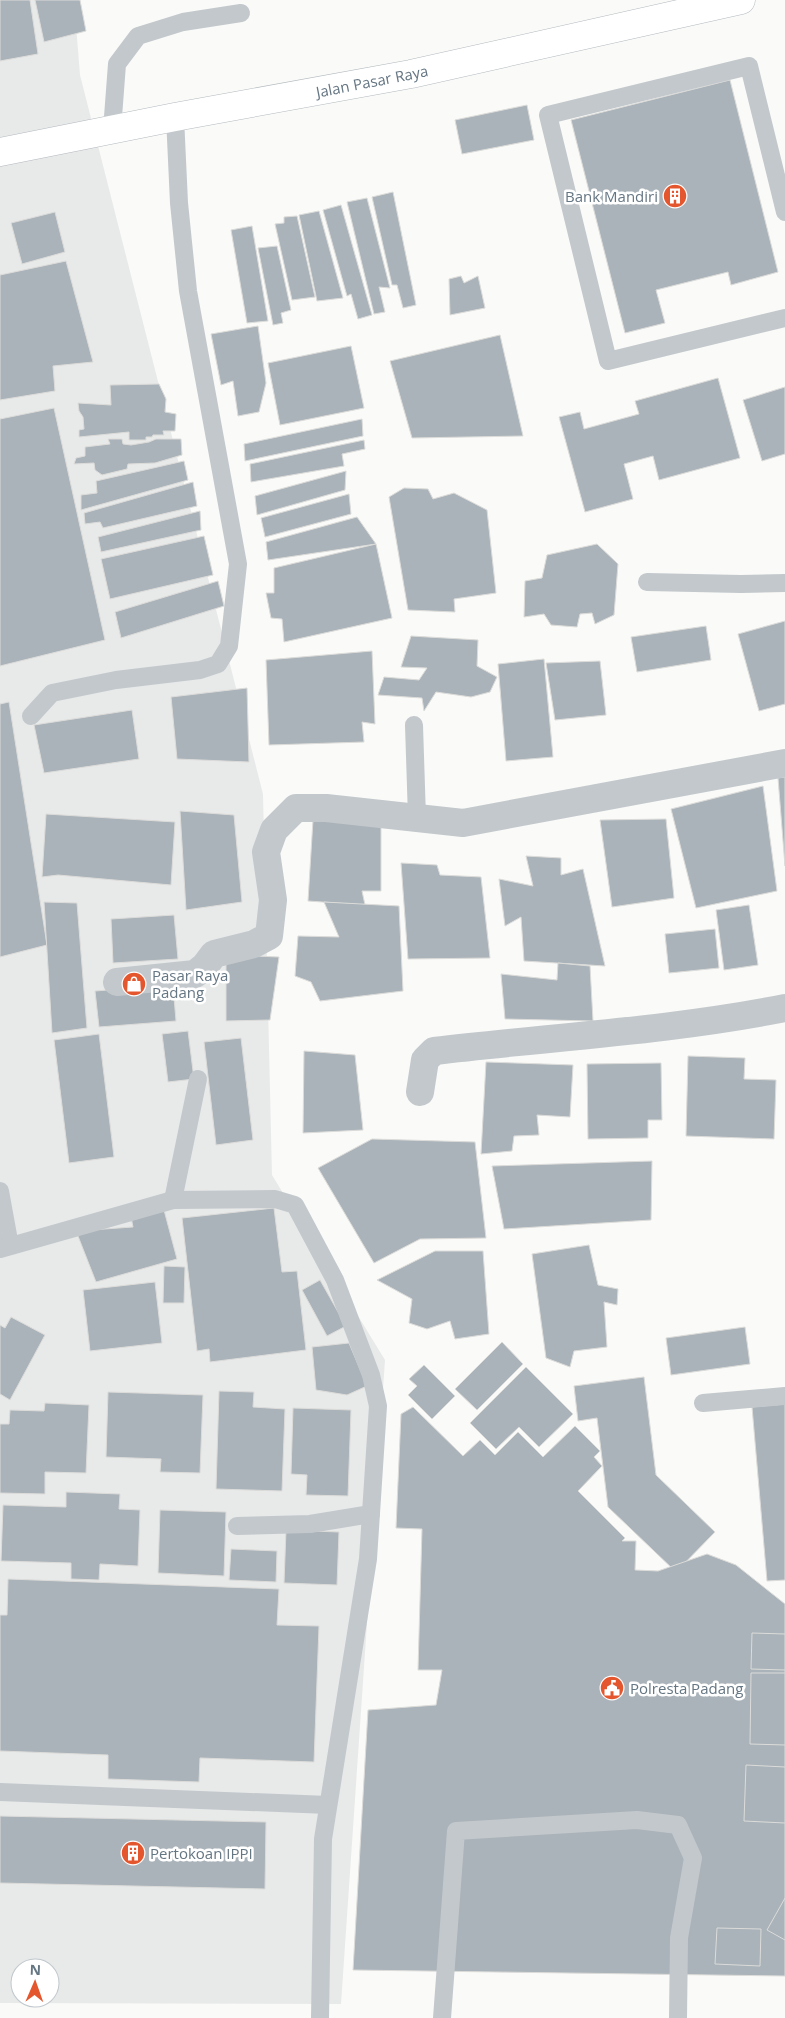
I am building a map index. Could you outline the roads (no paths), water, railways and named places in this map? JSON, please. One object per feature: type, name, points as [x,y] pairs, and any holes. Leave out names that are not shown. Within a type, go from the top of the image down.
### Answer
[{"type":"main road","name":"Jalan Pasar Raya","points":[[0,152],[175,117],[412,74],[741,0]]},
{"type":"street","points":[[116,982],[195,974],[205,966],[214,954],[254,944],[269,936],[273,900],[266,852],[274,830],[296,808],[326,808],[463,822],[785,763]]},
{"type":"street","points":[[420,1092],[425,1060],[434,1051],[559,1039],[751,1015],[785,1008]]},
{"type":"lane","points":[[112,130],[117,64],[138,36],[183,22],[241,13]]},
{"type":"lane","points":[[785,212],[749,66],[548,115],[608,361],[785,318]]},
{"type":"lane","points":[[31,716],[52,693],[116,680],[200,670],[218,664],[229,646],[238,564],[188,290],[179,204],[175,117]]},
{"type":"lane","points":[[647,582],[785,583]]},
{"type":"lane","points":[[414,725],[417,818]]},
{"type":"lane","points":[[173,1200],[198,1079]]},
{"type":"lane","points":[[0,1191],[5,1248],[173,1200],[275,1199],[295,1205],[335,1280],[371,1375],[378,1406],[368,1559],[323,1839],[320,2018]]},
{"type":"lane","points":[[703,1403],[785,1396]]},
{"type":"lane","points":[[237,1526],[310,1524],[371,1514]]},
{"type":"lane","points":[[0,1792],[328,1805]]},
{"type":"lane","points":[[442,2018],[456,1831],[637,1820],[678,1825],[693,1858],[679,1938],[678,2018]]},
{"type":"place","name":"Bank Mandiri","points":[[675,196]]},
{"type":"place","name":"Pasar Raya Padang","points":[[134,984]]},
{"type":"place","name":"Polresta Padang","points":[[612,1688]]},
{"type":"place","name":"Pertokoan IPPI","points":[[133,1853]]}]
